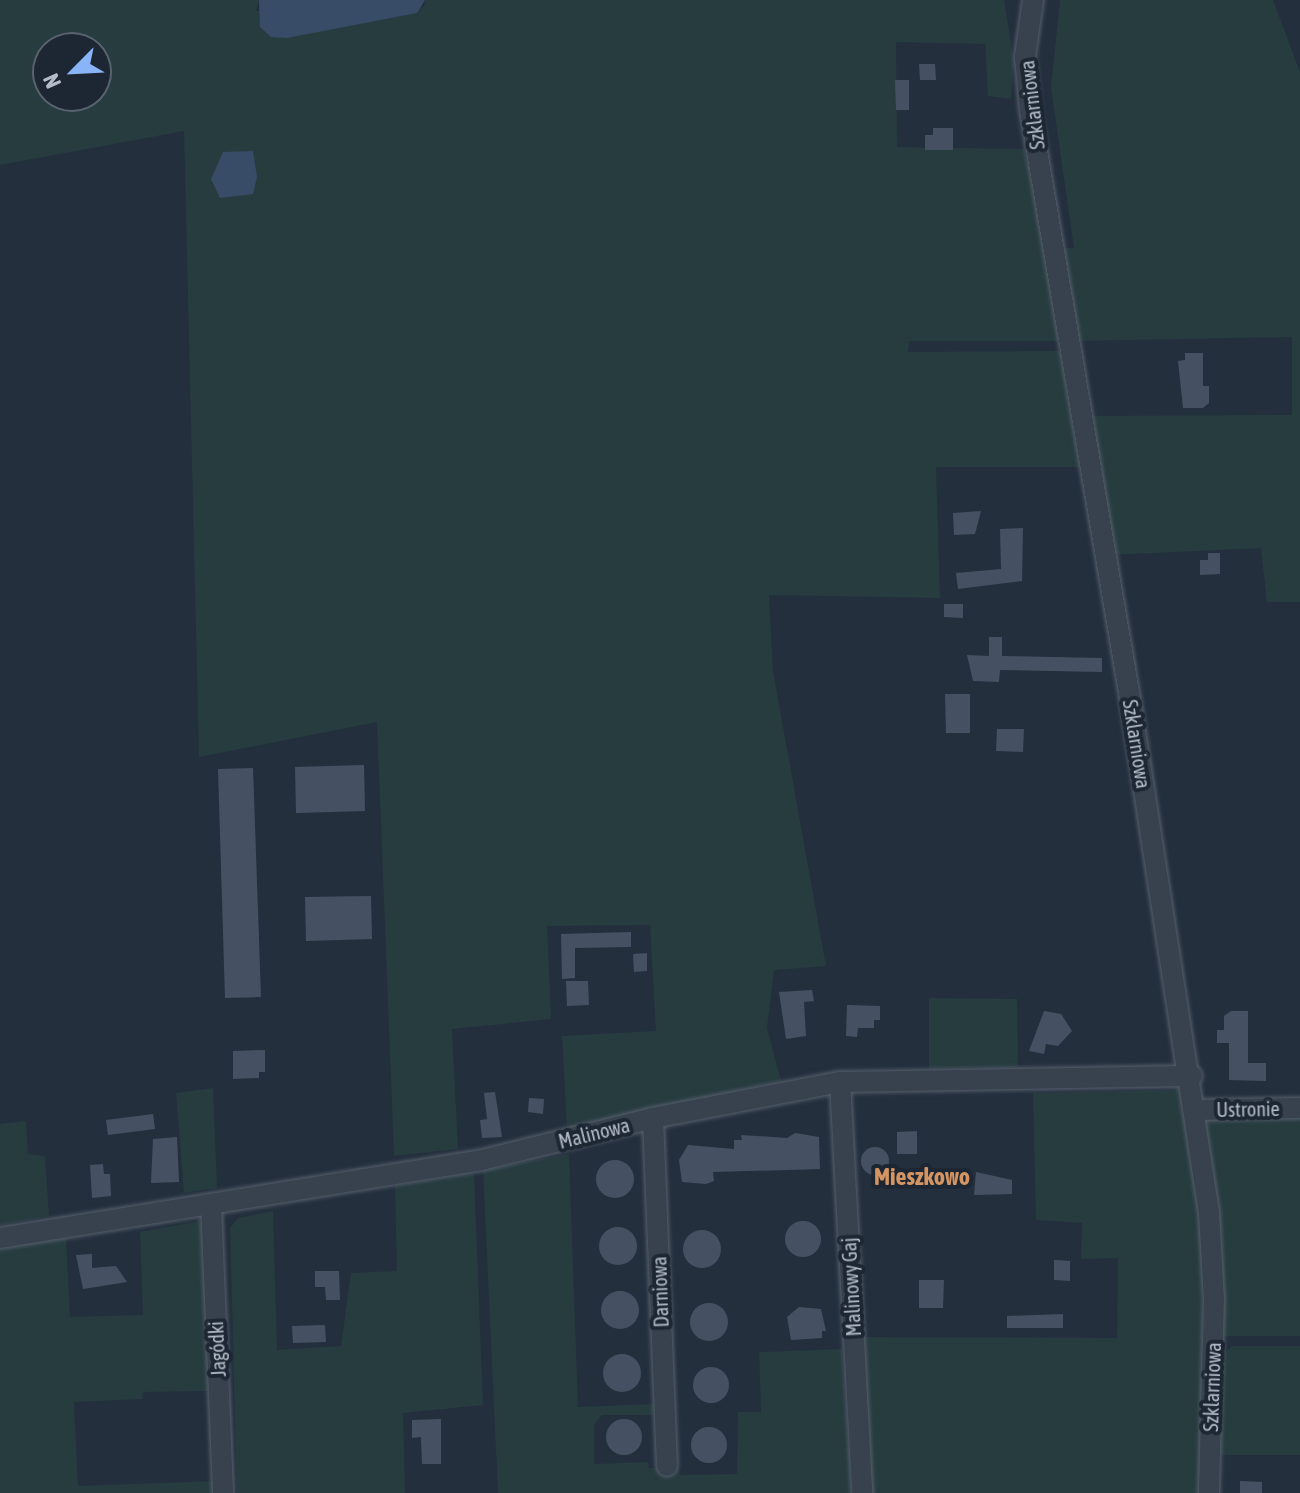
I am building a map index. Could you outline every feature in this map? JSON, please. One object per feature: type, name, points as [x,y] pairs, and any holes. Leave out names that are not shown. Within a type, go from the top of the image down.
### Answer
[{"type":"street","name":"Szklarniowa","points":[[1033,0],[1025,57],[1030,110],[1192,1076],[1212,1249],[1209,1493]]},
{"type":"street","name":"Malinowa","points":[[0,1238],[478,1161],[653,1118],[840,1082],[1192,1076]]},
{"type":"street","name":"Malinowy Gaj","points":[[840,1082],[862,1493]]},
{"type":"street","name":"Ustronie","points":[[1196,1110],[1300,1108]]},
{"type":"street","name":"Darniowa","points":[[653,1118],[667,1466]]},
{"type":"street","name":"Jagódki","points":[[211,1204],[223,1493]]},
{"type":"green space","points":[[0,0],[259,0],[256,11],[424,7],[425,0],[1004,0],[1014,62],[1011,99],[988,96],[985,44],[896,42],[897,147],[1024,149],[1027,164],[1032,164],[1058,341],[909,341],[908,352],[1060,351],[1080,467],[936,467],[940,598],[769,595],[773,671],[826,966],[774,970],[767,1028],[781,1081],[567,1129],[562,1036],[656,1031],[650,925],[547,926],[551,1019],[452,1029],[458,1149],[394,1156],[377,722],[199,757],[184,131],[0,165]]},
{"type":"green space","points":[[1060,0],[1273,0],[1300,72],[1300,602],[1267,602],[1261,548],[1110,555],[1086,416],[1292,415],[1292,337],[1074,341],[1060,248],[1074,248],[1051,87]]},
{"type":"green space","points":[[929,998],[1017,999],[1018,1067],[929,1069]]},
{"type":"green space","points":[[213,1088],[217,1188],[184,1193],[176,1093]]},
{"type":"green space","points":[[1179,1090],[1187,1099],[1204,1224],[1200,1493],[868,1493],[860,1337],[1117,1338],[1118,1258],[1081,1259],[1082,1223],[1036,1220],[1033,1093]]},
{"type":"green space","points":[[1300,1116],[1300,1336],[1220,1336],[1203,1131],[1208,1119]]},
{"type":"green space","points":[[26,1121],[28,1154],[45,1156],[49,1216],[0,1225],[0,1124]]},
{"type":"green space","points":[[569,1154],[578,1407],[654,1404],[653,1415],[602,1415],[594,1425],[594,1464],[648,1462],[649,1468],[678,1467],[680,1475],[737,1474],[738,1412],[761,1412],[759,1352],[842,1349],[851,1493],[498,1493],[483,1170]]},
{"type":"green space","points":[[474,1172],[483,1405],[403,1413],[405,1493],[237,1493],[230,1228],[238,1218],[273,1211],[277,1350],[341,1346],[351,1273],[397,1271],[395,1186]]},
{"type":"green space","points":[[200,1221],[208,1230],[213,1384],[207,1391],[143,1392],[142,1399],[74,1402],[78,1486],[217,1481],[218,1493],[0,1493],[0,1249],[66,1236],[70,1317],[143,1315],[140,1232]]},
{"type":"green space","points":[[1232,1346],[1300,1346],[1300,1455],[1216,1455],[1218,1359]]},
{"type":"water","points":[[259,0],[425,0],[417,13],[287,38],[271,37],[260,27]]},
{"type":"water","points":[[253,151],[257,177],[253,194],[220,198],[211,179],[223,152]]},
{"type":"building","points":[[919,64],[935,64],[936,80],[920,80]]},
{"type":"building","points":[[895,80],[909,80],[909,110],[896,110]]},
{"type":"building","points":[[933,128],[953,128],[953,150],[925,150],[925,135],[933,135]]},
{"type":"building","points":[[1185,353],[1203,353],[1203,386],[1209,386],[1209,403],[1203,408],[1183,408],[1178,361],[1185,360]]},
{"type":"building","points":[[981,511],[975,534],[954,535],[953,513]]},
{"type":"building","points":[[1023,528],[1022,581],[958,589],[956,573],[1001,569],[1000,529]]},
{"type":"building","points":[[1208,553],[1220,553],[1220,574],[1200,575],[1200,560],[1208,560]]},
{"type":"building","points":[[944,604],[963,604],[963,618],[944,617]]},
{"type":"building","points":[[989,637],[1002,637],[1002,656],[1102,658],[1102,672],[1000,670],[999,682],[973,681],[967,655],[989,656]]},
{"type":"building","points":[[945,694],[970,694],[970,733],[946,733]]},
{"type":"building","points":[[997,729],[1024,729],[1023,752],[996,751]]},
{"type":"building","points":[[364,765],[365,811],[296,813],[295,767]]},
{"type":"building","points":[[253,768],[261,997],[225,998],[218,769]]},
{"type":"building","points":[[371,896],[372,939],[306,941],[305,897]]},
{"type":"building","points":[[631,932],[631,947],[575,948],[575,978],[562,979],[561,934]]},
{"type":"building","points":[[647,953],[647,971],[634,972],[633,954]]},
{"type":"building","points":[[566,981],[588,981],[589,1005],[567,1006]]},
{"type":"building","points":[[812,990],[814,1001],[804,1002],[806,1036],[786,1039],[779,992]]},
{"type":"building","points":[[847,1005],[880,1006],[880,1020],[874,1020],[874,1028],[858,1028],[857,1037],[846,1036]]},
{"type":"building","points":[[1044,1011],[1061,1014],[1072,1031],[1058,1046],[1046,1044],[1044,1054],[1029,1051]]},
{"type":"building","points":[[1231,1011],[1248,1011],[1248,1063],[1266,1063],[1266,1081],[1229,1080],[1229,1043],[1217,1043],[1217,1030],[1224,1030],[1224,1016]]},
{"type":"building","points":[[265,1050],[265,1072],[259,1072],[259,1078],[233,1079],[233,1051]]},
{"type":"building","points":[[495,1092],[502,1137],[482,1138],[480,1120],[487,1119],[484,1093]]},
{"type":"building","points":[[529,1098],[544,1099],[543,1114],[528,1112]]},
{"type":"building","points":[[153,1114],[155,1129],[108,1135],[106,1120]]},
{"type":"building","points":[[917,1131],[917,1154],[897,1154],[897,1132]]},
{"type":"building","points":[[795,1133],[819,1137],[820,1169],[713,1172],[714,1181],[706,1184],[682,1182],[679,1160],[688,1145],[734,1149],[734,1140],[742,1140],[741,1135],[787,1138]]},
{"type":"building","points":[[177,1137],[179,1182],[151,1183],[153,1139]]},
{"type":"building","points":[[875,1147],[885,1151],[889,1161],[885,1171],[875,1175],[865,1171],[861,1161],[865,1151]]},
{"type":"building","points":[[615,1160],[629,1165],[634,1179],[629,1193],[615,1198],[601,1193],[596,1179],[601,1165]]},
{"type":"building","points":[[103,1164],[104,1174],[110,1174],[111,1196],[92,1198],[90,1165]]},
{"type":"building","points":[[920,1169],[951,1169],[952,1180],[920,1181]]},
{"type":"building","points":[[976,1172],[1012,1180],[1012,1194],[974,1195]]},
{"type":"building","points":[[803,1221],[816,1226],[821,1239],[816,1252],[803,1257],[790,1252],[785,1239],[790,1226]]},
{"type":"building","points":[[618,1227],[632,1232],[637,1246],[632,1260],[618,1265],[604,1260],[599,1246],[604,1232]]},
{"type":"building","points":[[702,1230],[716,1235],[721,1249],[716,1263],[702,1268],[688,1263],[683,1249],[688,1235]]},
{"type":"building","points":[[92,1254],[92,1268],[116,1266],[127,1282],[83,1289],[76,1255]]},
{"type":"building","points":[[1054,1260],[1070,1261],[1070,1281],[1054,1280]]},
{"type":"building","points":[[315,1271],[339,1271],[340,1300],[326,1300],[325,1287],[315,1287]]},
{"type":"building","points":[[919,1280],[944,1280],[943,1308],[919,1308]]},
{"type":"building","points":[[620,1291],[634,1296],[639,1310],[634,1324],[620,1329],[606,1324],[601,1310],[606,1296]]},
{"type":"building","points":[[709,1303],[723,1308],[728,1322],[723,1336],[709,1341],[695,1336],[690,1322],[695,1308]]},
{"type":"building","points":[[799,1307],[821,1309],[826,1331],[822,1331],[822,1338],[791,1340],[787,1317]]},
{"type":"building","points":[[1063,1314],[1063,1328],[1007,1328],[1007,1316]]},
{"type":"building","points":[[325,1325],[326,1342],[293,1343],[292,1326]]},
{"type":"building","points":[[622,1354],[636,1359],[641,1373],[636,1387],[622,1392],[608,1387],[603,1373],[608,1359]]},
{"type":"building","points":[[711,1367],[724,1372],[729,1385],[724,1398],[711,1403],[698,1398],[693,1385],[698,1372]]},
{"type":"building","points":[[441,1419],[441,1464],[422,1464],[421,1437],[412,1438],[412,1420]]},
{"type":"building","points":[[624,1419],[637,1424],[642,1437],[637,1450],[624,1455],[611,1450],[606,1437],[611,1424]]},
{"type":"building","points":[[709,1427],[722,1432],[727,1445],[722,1458],[709,1463],[696,1458],[691,1445],[696,1432]]},
{"type":"building","points":[[1240,1481],[1262,1482],[1262,1493],[1240,1493]]},
{"type":"district","name":"Mieszkowo","points":[[922,1177]]}]
